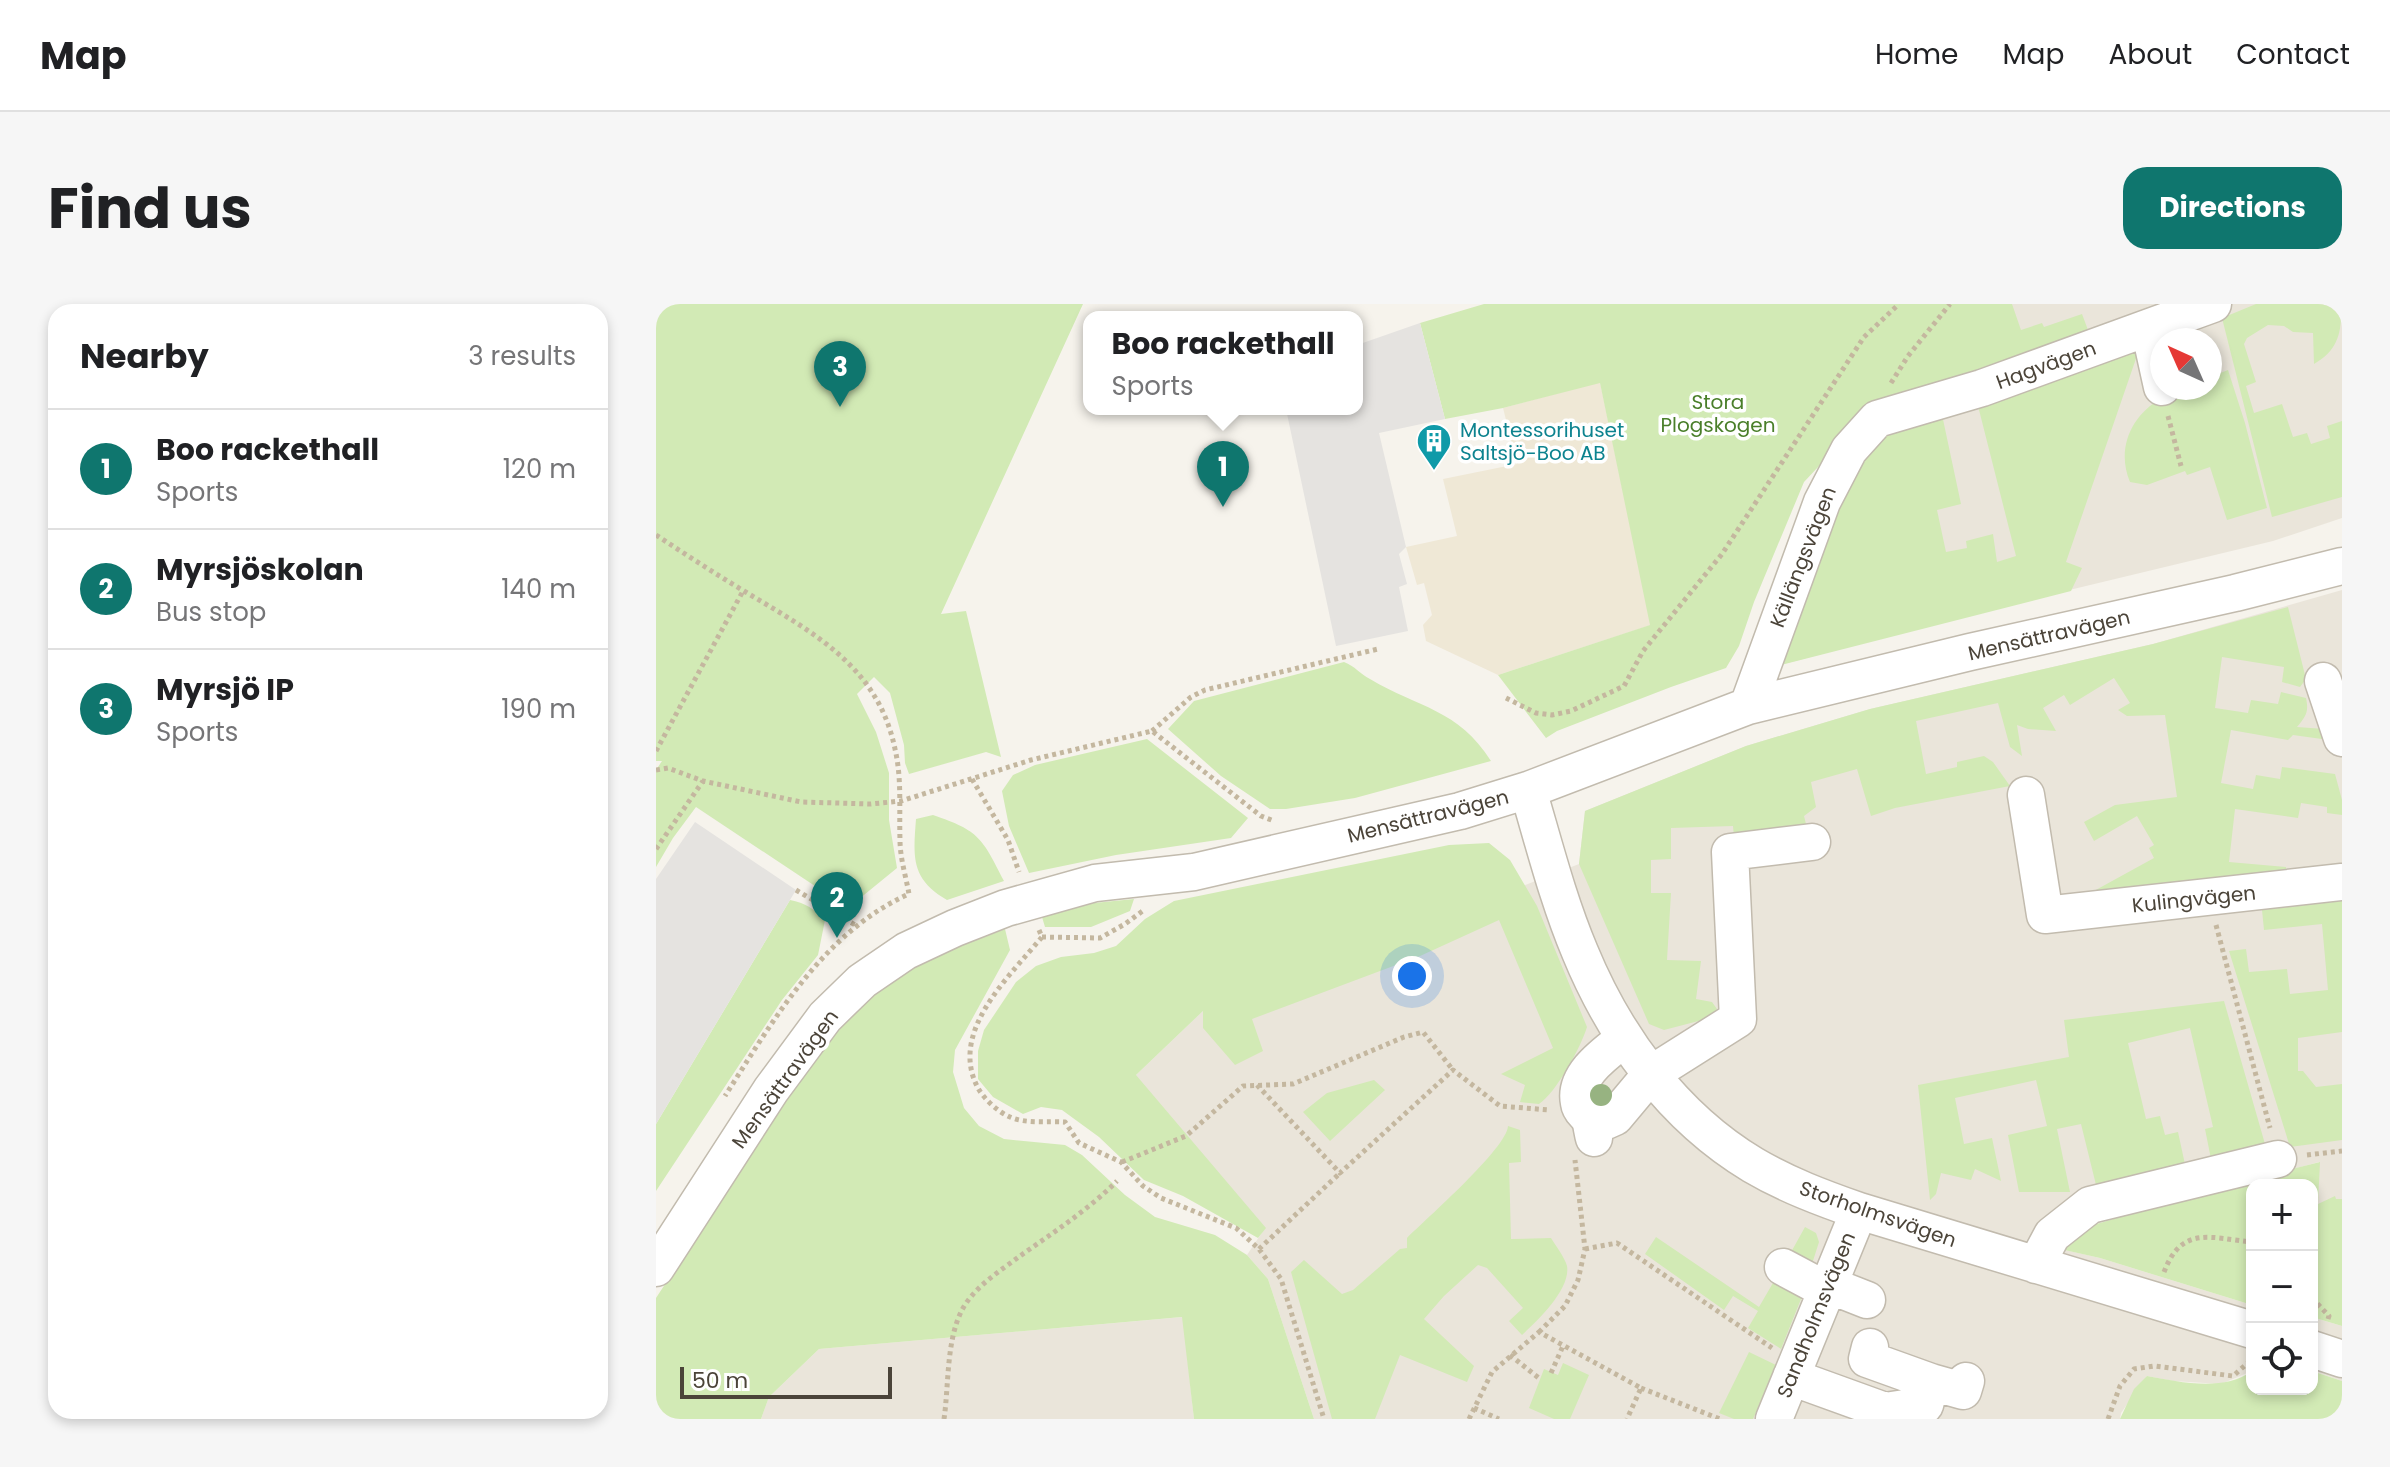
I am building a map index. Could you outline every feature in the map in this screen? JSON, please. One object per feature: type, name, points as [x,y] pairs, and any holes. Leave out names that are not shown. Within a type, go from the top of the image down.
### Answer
[{"type":"street","name":"Hagvägen","points":[[1877,419],[1982,388],[2213,304]]},
{"type":"street","points":[[2149,328],[2150,333]]},
{"type":"street","name":"Källängsvägen","points":[[1748,706],[1822,502],[1849,450],[1877,419]]},
{"type":"street","name":"Mensättravägen","points":[[656,1268],[771,1090],[825,1017],[862,981],[906,951],[955,928],[1006,908],[1095,883],[1194,872],[1460,811],[1528,790],[1748,706],[2342,566]]},
{"type":"street","points":[[2323,681],[2342,738]]},
{"type":"street","name":"Storholmsvägen","points":[[1528,790],[1579,951],[1605,1007],[1651,1074],[1708,1132],[1753,1165],[1807,1192],[2036,1265],[2246,1338]]},
{"type":"street","name":"Kulingvägen","points":[[2026,795],[2045,915],[2342,882]]},
{"type":"street","points":[[1625,1038],[1589,1070],[1581,1084],[1579,1132],[1615,1117],[1651,1074],[1738,1019],[1730,852],[1812,842]]},
{"type":"street","points":[[2036,1265],[2052,1235],[2090,1205],[2278,1159]]},
{"type":"street","name":"Sandholmsvägen","points":[[1774,1419],[1782,1363],[1828,1288],[1859,1211]]},
{"type":"street","points":[[1783,1267],[1828,1288],[1867,1300]]},
{"type":"street","points":[[1870,1347],[1867,1359],[1931,1382],[1963,1391],[1966,1381]]},
{"type":"street","points":[[2318,1351],[2342,1359]]},
{"type":"street","points":[[1782,1363],[1885,1411],[1925,1405],[1931,1382]]},
{"type":"path","points":[[1506,698],[1536,713],[1552,715],[1571,711],[1624,686],[1643,651],[1722,554],[1864,337],[1899,304]]},
{"type":"path","points":[[1877,419],[1887,390],[1908,356],[1950,304]]},
{"type":"path","points":[[2165,400],[2181,466]]},
{"type":"path","points":[[656,535],[801,624],[845,659],[865,680],[875,695],[895,748],[901,801],[900,843],[909,894]]},
{"type":"path","points":[[656,751],[743,591]]},
{"type":"path","points":[[656,770],[668,768],[703,781],[801,802],[871,804],[901,801],[1031,760],[1152,731],[1191,697],[1205,690],[1378,649]]},
{"type":"path","points":[[1152,731],[1261,816],[1287,827]]},
{"type":"path","points":[[972,779],[1008,840],[1021,876]]},
{"type":"path","points":[[656,849],[703,781]]},
{"type":"path","points":[[796,890],[857,926]]},
{"type":"path","points":[[2209,898],[2278,1159]]},
{"type":"path","points":[[1042,937],[1100,938],[1151,904]]},
{"type":"path","points":[[1035,918],[1042,937]]},
{"type":"path","points":[[1042,937],[997,991],[977,1022],[970,1043],[972,1077],[983,1096],[1010,1117],[1065,1122],[1079,1143],[1121,1162],[1143,1186],[1161,1198],[1236,1228],[1259,1249],[1281,1279],[1324,1419]]},
{"type":"path","points":[[1121,1162],[1186,1136],[1243,1086],[1293,1084],[1404,1037],[1423,1032],[1453,1070],[1500,1106],[1579,1132],[1585,1249],[1578,1280],[1565,1306],[1492,1372],[1469,1419]]},
{"type":"path","points":[[1259,1249],[1453,1070]]},
{"type":"path","points":[[1257,1085],[1340,1173]]},
{"type":"path","points":[[944,1419],[954,1337],[962,1310],[979,1289],[1000,1271],[1099,1200],[1117,1181]]},
{"type":"path","points":[[2160,1282],[2171,1254],[2182,1243],[2196,1237],[2246,1241]]},
{"type":"path","points":[[1585,1249],[1617,1243],[1782,1363]]},
{"type":"path","points":[[2318,1304],[2329,1316]]},
{"type":"path","points":[[1539,1332],[1641,1388],[1720,1419]]},
{"type":"path","points":[[1551,1373],[1563,1346]]},
{"type":"path","points":[[2108,1419],[2120,1386],[2134,1369],[2154,1366],[2233,1376],[2246,1348]]},
{"type":"path","points":[[1510,1355],[1540,1379]]},
{"type":"path","points":[[1627,1419],[1641,1388]]},
{"type":"path","points":[[1474,1408],[1499,1419]]},
{"type":"shaded area","points":[[1964,304],[2342,304],[2342,518],[2273,541],[2007,605],[1769,668]]},
{"type":"shaded area","points":[[1420,323],[1445,419],[1379,433],[1406,547],[1399,554],[1407,584],[1399,587],[1408,631],[1336,646],[1287,415],[1363,415],[1363,343]]},
{"type":"shaded area","points":[[1600,382],[1651,625],[1498,675],[1426,641],[1423,625],[1432,615],[1424,583],[1417,585],[1406,547],[1457,536],[1443,479],[1517,464],[1503,408]]},
{"type":"shaded area","points":[[2342,590],[2342,1283],[2318,1205],[2319,1162],[2257,1179],[2246,1179],[2246,1182],[2101,1222],[2061,1249],[2246,1303],[2246,1374],[2221,1384],[2147,1376],[2120,1419],[1314,1419],[1268,1279],[1247,1255],[1265,1228],[1135,1076],[1204,1010],[1579,864],[1585,811],[1746,746],[1870,709],[2153,644]]},
{"type":"shaded area","points":[[695,822],[796,890],[656,1124],[656,879]]},
{"type":"shaded area","points":[[1183,1317],[1194,1419],[761,1419],[769,1397],[819,1349]]},
{"type":"shaded area","points":[[2318,1319],[2342,1326],[2342,1381],[2318,1373]]},
{"type":"green space","points":[[656,304],[1083,304],[941,614],[966,611],[1001,757],[986,752],[909,774],[890,693],[874,677],[857,694],[876,732],[889,773],[889,820],[897,868],[848,908],[696,807],[656,867],[656,770],[662,761],[656,761]]},
{"type":"green space","name":"Stora Plogskogen","points":[[1484,304],[2012,304],[2021,330],[2042,323],[2044,327],[2082,314],[2088,330],[1934,385],[1851,432],[1804,482],[1739,646],[1726,668],[1557,731],[1546,738],[1498,675],[1650,625],[1600,383],[1503,408],[1445,419],[1420,323]]},
{"type":"green space","points":[[2256,304],[2341,304],[2341,323],[2334,346],[2314,364],[2313,333],[2293,332],[2284,326],[2268,325],[2247,338],[2244,344],[2256,382],[2246,386],[2254,413],[2282,404],[2293,437],[2307,433],[2311,444],[2330,438],[2327,426],[2342,421],[2342,497],[2272,517],[2222,318]]},
{"type":"green space","points":[[2141,344],[2066,562],[2082,568],[2071,591],[1769,668],[1829,508],[1881,431],[1941,410],[1961,504],[1937,510],[1946,552],[1967,548],[1966,541],[1993,534],[1997,562],[2016,556],[1976,398]]},
{"type":"green space","points":[[2228,370],[2267,508],[2227,520],[2210,467],[2187,475],[2185,471],[2147,485],[2130,482],[2125,457],[2129,434],[2151,405],[2159,400],[2222,400],[2222,372]]},
{"type":"green space","points":[[2288,607],[2306,679],[2300,687],[2282,682],[2284,667],[2222,657],[2215,708],[2248,713],[2251,700],[2278,704],[2281,692],[2306,698],[2306,714],[2297,727],[2324,729],[2329,740],[2293,735],[2288,740],[2231,730],[2221,783],[2253,789],[2256,775],[2280,779],[2282,767],[2335,774],[2342,800],[2342,815],[2327,813],[2327,807],[2301,803],[2298,818],[2235,809],[2229,862],[2286,867],[2288,877],[2083,897],[2154,858],[2149,848],[2154,845],[2137,816],[2094,841],[2084,822],[2115,805],[2177,797],[2165,715],[2127,716],[2118,710],[2130,703],[2114,678],[2070,705],[2064,695],[2043,708],[2056,731],[2017,725],[2022,756],[2010,747],[1998,703],[1916,721],[1926,774],[1957,767],[1957,762],[1984,756],[1993,762],[2010,786],[1895,808],[1871,816],[1857,769],[1811,782],[1816,807],[1804,816],[1808,832],[1734,837],[1733,826],[1671,828],[1671,859],[1651,860],[1651,893],[1671,893],[1667,960],[1701,961],[1696,999],[1712,1002],[1717,1009],[1710,1018],[1664,1030],[1649,1024],[1579,864],[1585,811],[1746,746],[1870,709],[2153,644]]},
{"type":"green space","points":[[1344,662],[1388,689],[1451,720],[1465,730],[1491,761],[1355,798],[1270,809],[1221,776],[1168,729],[1194,701]]},
{"type":"green space","points":[[1147,739],[1248,818],[1231,838],[1116,855],[1029,873],[1009,826],[1002,791],[1013,775],[1035,765]]},
{"type":"green space","points":[[933,815],[961,826],[978,838],[1004,881],[947,900],[935,892],[921,875],[915,856],[916,819]]},
{"type":"green space","points":[[1489,843],[1510,860],[1537,906],[1587,1027],[1567,1069],[1539,1104],[1520,1102],[1525,1085],[1501,1074],[1553,1048],[1499,920],[1420,956],[1252,1019],[1263,1051],[1235,1065],[1203,1028],[1203,1011],[1136,1075],[1266,1228],[1258,1238],[1183,1196],[1144,1180],[1099,1137],[1062,1110],[1041,1107],[1023,1114],[993,1097],[978,1079],[978,1051],[984,1030],[1016,982],[1036,966],[1061,957],[1094,953],[1116,946],[1145,919],[1174,901],[1449,845]]},
{"type":"green space","points":[[1134,899],[1130,911],[1091,927],[1045,927],[1042,917],[1094,903]]},
{"type":"green space","points":[[790,900],[809,907],[825,920],[818,955],[782,1000],[656,1191],[656,1124]]},
{"type":"green space","points":[[2342,901],[2342,1032],[2298,1038],[2298,1071],[2303,1071],[2316,1087],[2342,1084],[2342,1140],[2290,1147],[2229,951],[2246,949],[2249,972],[2287,969],[2290,994],[2328,990],[2322,924],[2264,930],[2262,910]]},
{"type":"green space","points":[[1005,929],[1010,950],[955,1050],[953,1072],[964,1108],[979,1126],[1004,1139],[1065,1145],[1082,1155],[1125,1195],[1155,1217],[1215,1235],[1247,1255],[1268,1279],[1314,1419],[1194,1419],[1182,1317],[819,1349],[769,1397],[761,1419],[656,1419],[656,1298],[819,1049],[874,984],[924,960]]},
{"type":"green space","points":[[2224,1001],[2267,1151],[2212,1164],[2205,1129],[2213,1127],[2190,1028],[2128,1043],[2146,1119],[2160,1116],[2165,1135],[2178,1132],[2186,1169],[2097,1189],[2081,1124],[2057,1129],[2070,1192],[2019,1192],[2008,1135],[2047,1126],[2036,1080],[1955,1098],[1964,1144],[1992,1138],[2001,1181],[1975,1169],[1971,1180],[1941,1173],[1936,1194],[1930,1200],[1918,1085],[2069,1057],[2064,1020]]},
{"type":"green space","points":[[1374,1080],[1385,1090],[1330,1141],[1303,1112],[1327,1093]]},
{"type":"green space","points":[[1508,1126],[1520,1130],[1521,1162],[1509,1163],[1511,1239],[1551,1238],[1567,1266],[1564,1285],[1544,1313],[1522,1335],[1509,1321],[1523,1308],[1487,1268],[1478,1265],[1424,1319],[1474,1366],[1467,1382],[1400,1355],[1375,1419],[1332,1419],[1291,1272],[1304,1260],[1342,1294],[1353,1290],[1400,1249],[1407,1248],[1407,1238],[1481,1166]]},
{"type":"green space","points":[[2320,1162],[2318,1204],[2318,1179],[2252,1179]]},
{"type":"green space","points":[[2246,1180],[2246,1303],[2100,1258],[2060,1249],[2066,1233]]},
{"type":"green space","points":[[2335,1196],[2342,1199],[2342,1326],[2318,1319],[2318,1204]]},
{"type":"green space","points":[[1805,1227],[1816,1233],[1819,1242],[1811,1267],[1790,1254]]},
{"type":"green space","points":[[1656,1237],[1759,1307],[1777,1276],[1803,1294],[1781,1349],[1748,1328],[1758,1311],[1733,1296],[1724,1310],[1645,1254]]},
{"type":"green space","points":[[1749,1352],[1776,1365],[1753,1419],[1734,1419],[1719,1413]]},
{"type":"green space","points":[[1563,1363],[1589,1375],[1570,1419],[1554,1419],[1529,1408],[1544,1369],[1558,1375]]},
{"type":"green space","points":[[2318,1373],[2342,1381],[2342,1419],[2120,1419],[2134,1389],[2147,1376],[2201,1384],[2246,1374],[2246,1395],[2318,1395]]},
{"type":"place","name":"Myrsjö IP","points":[[840,407]]},
{"type":"place","name":"Montessorihuset Saltsjö-Boo AB","points":[[1434,472]]},
{"type":"place","name":"Boo rackethall","points":[[1223,507]]},
{"type":"place","name":"Myrsjöskolan","points":[[837,938]]}]
